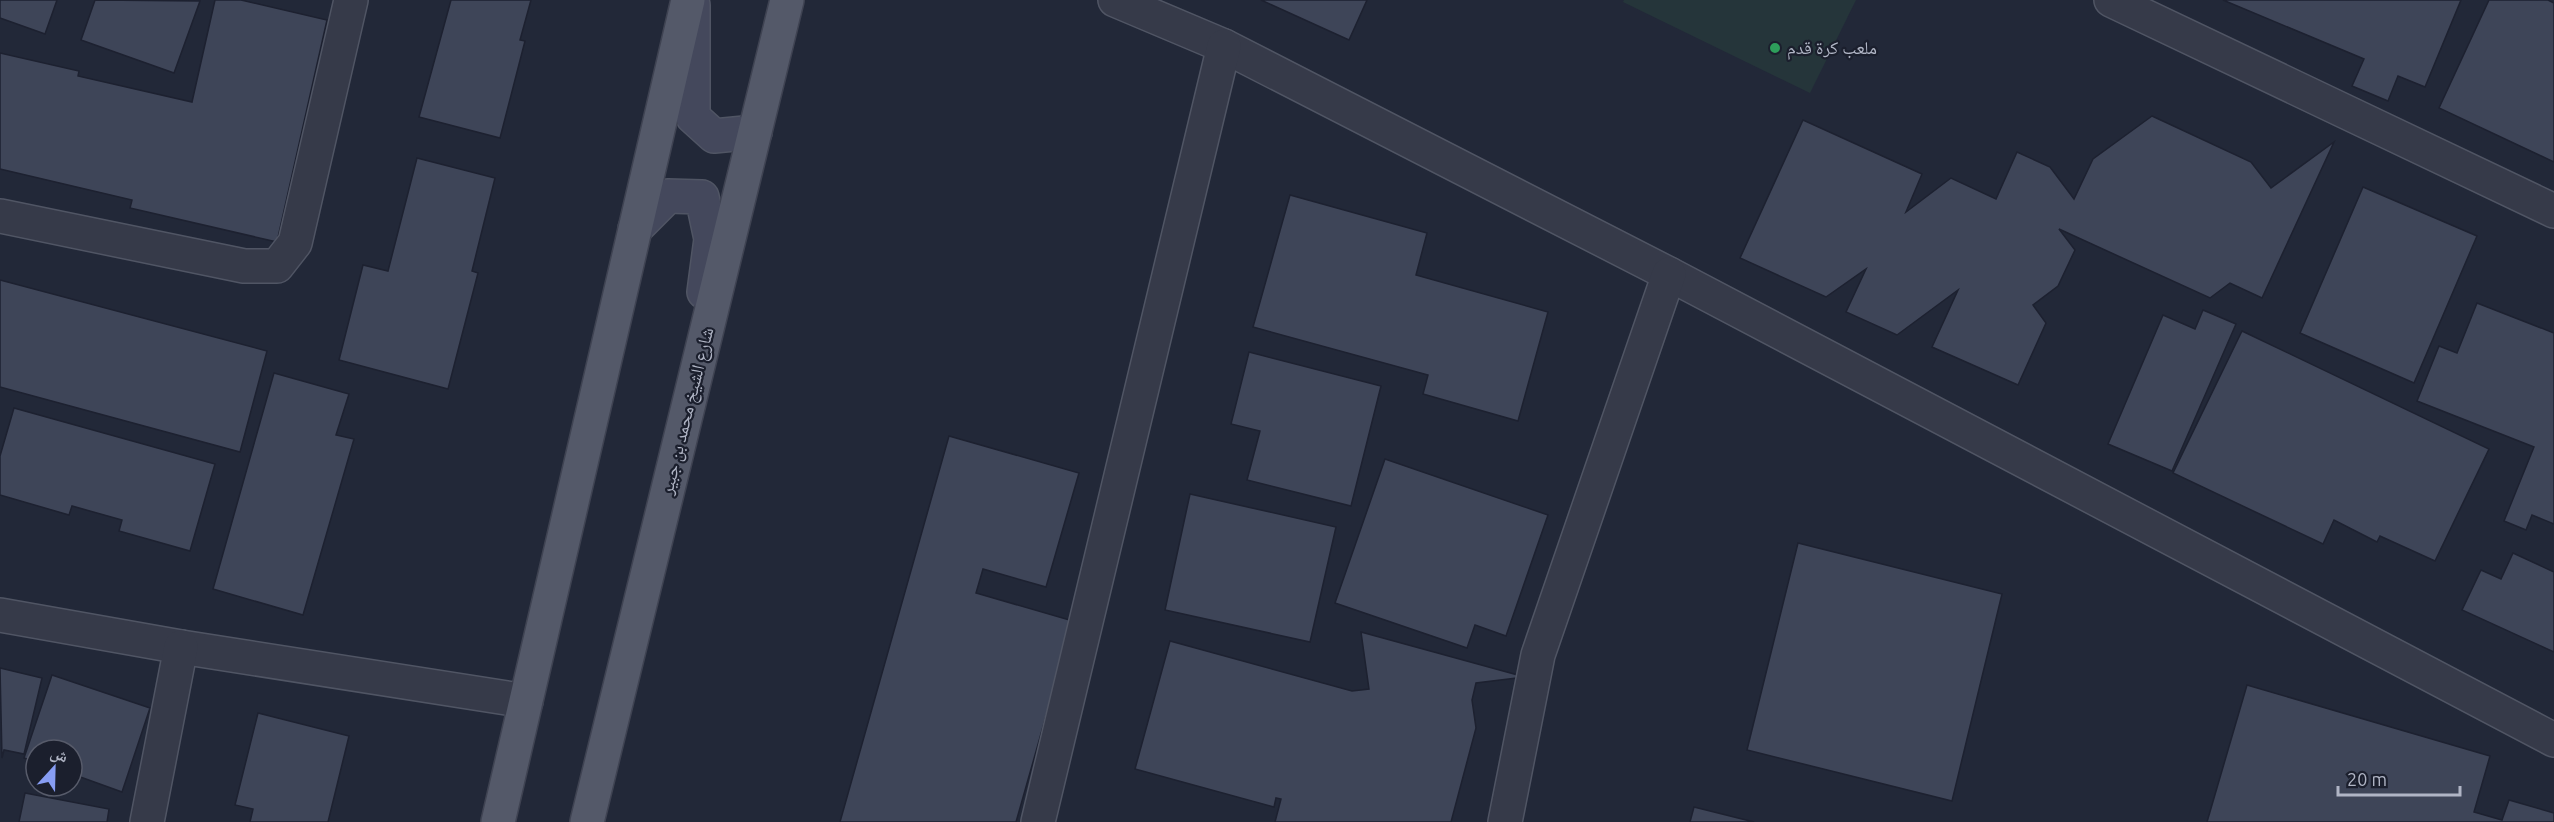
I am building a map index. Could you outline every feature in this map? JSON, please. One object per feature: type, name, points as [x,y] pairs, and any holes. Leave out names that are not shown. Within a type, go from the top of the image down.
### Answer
[{"type":"main road","points":[[500,810],[688,0]]},
{"type":"main road","points":[[693,0],[693,117],[714,136],[755,132]]},
{"type":"main road","name":"شارع الشيخ محمد بن جبير","points":[[587,822],[787,0]]},
{"type":"main road","points":[[635,229],[668,196],[702,197],[711,239],[689,401]]},
{"type":"street","points":[[0,216],[244,266],[277,266],[295,243],[351,0]]},
{"type":"street","points":[[1115,0],[1224,46],[1669,274],[2554,740]]},
{"type":"street","points":[[2112,0],[2554,212]]},
{"type":"street","points":[[1038,822],[1224,46]]},
{"type":"street","points":[[1505,822],[1538,655],[1669,274]]},
{"type":"street","points":[[0,615],[181,647],[526,701]]},
{"type":"street","points":[[147,822],[181,647]]},
{"type":"street","points":[[480,822],[500,810]]},
{"type":"shaded area","name":"ملعب كرة قدم","points":[[1624,0],[1856,0],[1810,93],[1623,2]]},
{"type":"building","points":[[0,0],[57,0],[45,34],[0,18]]},
{"type":"building","points":[[95,0],[200,1],[174,73],[81,40]]},
{"type":"building","points":[[215,0],[241,0],[327,20],[277,242],[130,208],[132,200],[0,169],[0,53],[79,71],[78,76],[192,102]]},
{"type":"building","points":[[451,0],[531,0],[520,40],[525,41],[500,138],[419,117]]},
{"type":"building","points":[[1261,0],[1367,0],[1349,40]]},
{"type":"building","points":[[2223,0],[2461,0],[2425,87],[2398,76],[2388,101],[2352,86],[2364,59]]},
{"type":"building","points":[[2489,0],[2548,0],[2554,3],[2554,162],[2439,108]]},
{"type":"building","points":[[2152,116],[2251,162],[2271,188],[2334,142],[2262,298],[2230,283],[2210,298],[2059,229],[2075,250],[2058,286],[2033,305],[2046,323],[2018,385],[1932,347],[1958,290],[1897,335],[1846,312],[1866,269],[1826,297],[1740,258],[1803,120],[1922,174],[1906,212],[1951,178],[1996,199],[2017,152],[2050,167],[2074,199],[2093,159]]},
{"type":"building","points":[[417,158],[495,178],[472,271],[478,273],[448,389],[339,360],[363,265],[388,271]]},
{"type":"building","points":[[2363,187],[2477,236],[2414,383],[2300,333]]},
{"type":"building","points":[[1290,195],[1427,233],[1416,275],[1548,312],[1518,421],[1423,394],[1428,375],[1253,327]]},
{"type":"building","points":[[0,280],[267,351],[240,452],[0,387]]},
{"type":"building","points":[[2477,303],[2554,333],[2554,524],[2532,515],[2526,530],[2504,521],[2534,447],[2417,401],[2439,346],[2457,353]]},
{"type":"building","points":[[2203,310],[2236,324],[2172,471],[2108,444],[2163,315],[2195,329]]},
{"type":"building","points":[[2242,331],[2489,449],[2435,561],[2380,536],[2377,542],[2334,520],[2323,544],[2173,473]]},
{"type":"building","points":[[1249,352],[1381,386],[1351,506],[1247,480],[1260,431],[1231,424]]},
{"type":"building","points":[[274,373],[349,394],[336,435],[354,439],[303,615],[213,589]]},
{"type":"building","points":[[14,408],[215,464],[190,551],[119,531],[122,520],[72,506],[69,515],[0,495],[0,456]]},
{"type":"building","points":[[949,436],[1079,473],[1046,587],[983,569],[976,593],[1073,621],[1016,822],[840,822]]},
{"type":"building","points":[[1385,459],[1548,515],[1506,636],[1475,625],[1467,648],[1335,603]]},
{"type":"building","points":[[1190,494],[1336,527],[1310,642],[1165,610]]},
{"type":"building","points":[[1798,543],[2002,594],[1952,801],[1747,750]]},
{"type":"building","points":[[2513,553],[2554,572],[2554,652],[2462,610],[2481,570],[2501,579]]},
{"type":"building","points":[[1361,632],[1525,677],[1476,683],[1472,700],[1476,728],[1451,822],[1275,822],[1281,799],[1276,798],[1274,807],[1135,769],[1170,641],[1352,691],[1369,689]]},
{"type":"building","points":[[0,668],[42,678],[28,738],[24,738],[24,754],[4,750],[2,758]]},
{"type":"building","points":[[52,675],[150,708],[122,792],[84,778],[84,738],[31,738]]},
{"type":"building","points":[[2247,685],[2490,756],[2474,812],[2502,820],[2509,800],[2554,813],[2554,822],[2207,822]]},
{"type":"building","points":[[258,713],[349,736],[328,822],[250,822],[253,809],[235,805]]},
{"type":"building","points":[[24,798],[51,798],[109,809],[107,822],[19,822]]},
{"type":"building","points":[[1694,807],[1754,822],[1690,822]]},
{"type":"place","name":"ملعب كرة قدم","points":[[1775,48]]}]
